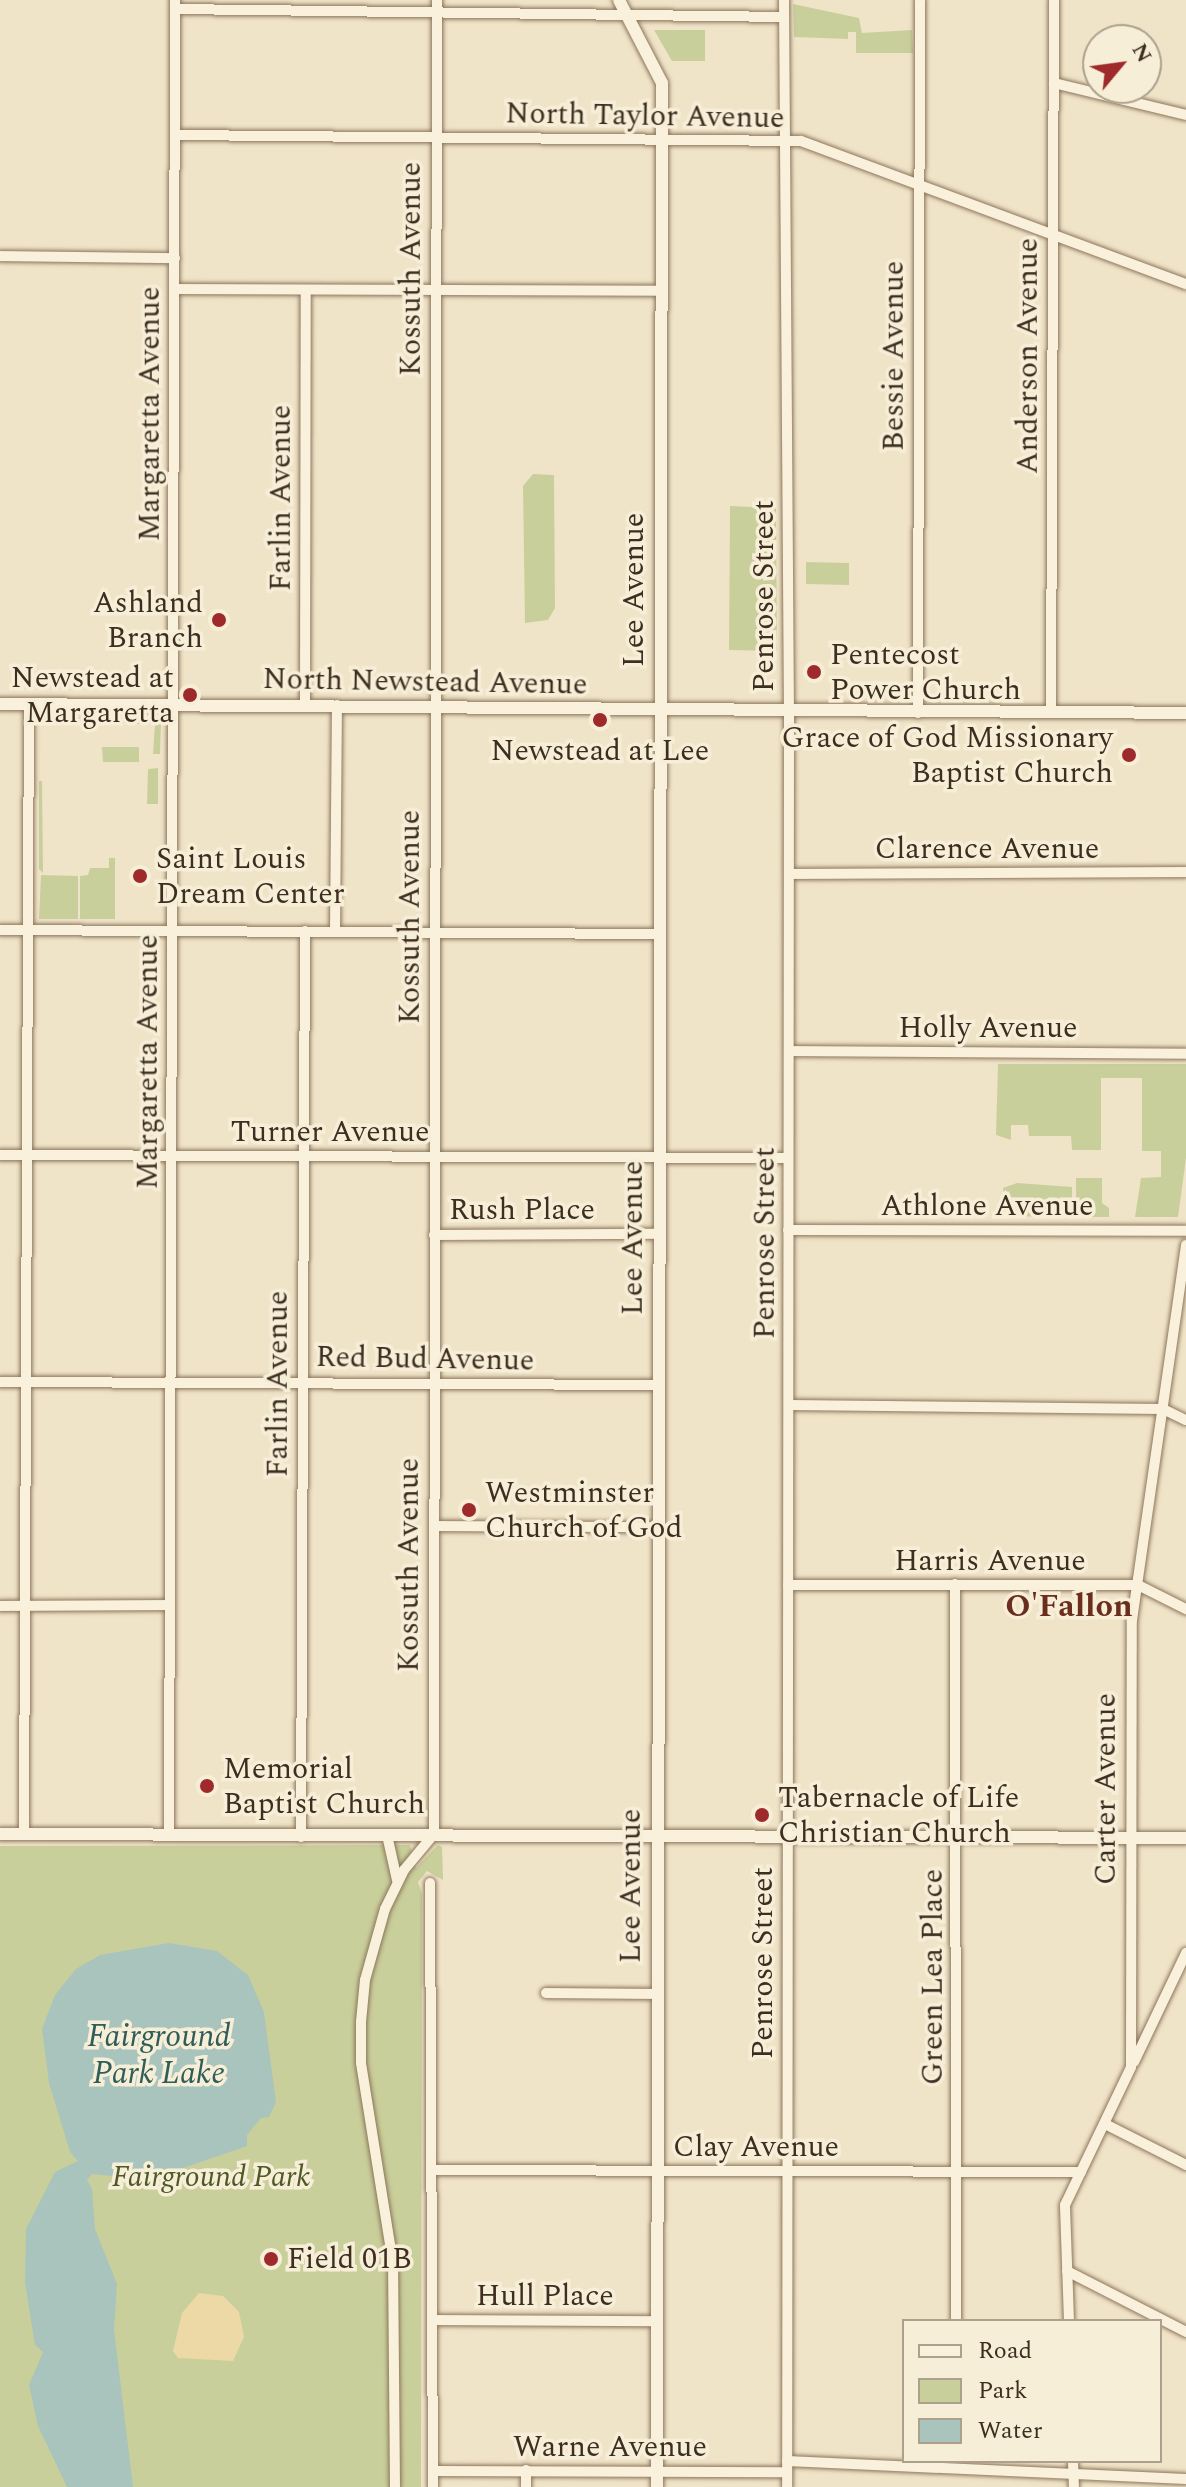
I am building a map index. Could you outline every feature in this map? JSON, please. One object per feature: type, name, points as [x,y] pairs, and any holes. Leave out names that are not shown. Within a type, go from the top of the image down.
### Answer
[{"type":"street","name":"Lee Avenue","points":[[619,0],[659,71],[661,141],[657,2487]]},
{"type":"street","name":"Penrose Street","points":[[784,0],[789,712],[787,2487]]},
{"type":"street","name":"Bessie Avenue","points":[[918,713],[920,0]]},
{"type":"street","name":"Anderson Avenue","points":[[1051,713],[1054,0]]},
{"type":"street","points":[[175,5],[436,5],[626,14],[784,17]]},
{"type":"street","name":"Margaretta Avenue","points":[[169,1836],[175,5]]},
{"type":"street","name":"Kossuth Avenue","points":[[434,1834],[432,1384],[436,5]]},
{"type":"street","points":[[1054,83],[1186,115]]},
{"type":"street","name":"North Taylor Avenue","points":[[175,135],[787,140],[1186,284]]},
{"type":"street","points":[[0,256],[175,258]]},
{"type":"street","points":[[174,289],[660,291]]},
{"type":"street","name":"Farlin Avenue","points":[[305,705],[306,291]]},
{"type":"street","name":"North Newstead Avenue","points":[[0,704],[337,705],[660,712],[1186,713]]},
{"type":"street","points":[[24,1834],[29,704]]},
{"type":"street","points":[[335,931],[337,705]]},
{"type":"street","name":"Clarence Avenue","points":[[789,874],[1186,872]]},
{"type":"street","points":[[0,930],[434,930],[659,934]]},
{"type":"street","name":"Farlin Avenue","points":[[301,1837],[305,931]]},
{"type":"street","name":"Holly Avenue","points":[[789,1051],[1186,1054]]},
{"type":"street","name":"Turner Avenue","points":[[0,1155],[660,1157]]},
{"type":"street","points":[[660,1157],[788,1158]]},
{"type":"street","name":"Athlone Avenue","points":[[788,1230],[1186,1231]]},
{"type":"street","name":"Rush Place","points":[[434,1235],[659,1234]]},
{"type":"street","name":"Carter Avenue","points":[[1069,2319],[1065,2205],[1131,2067],[1131,1636],[1186,1245]]},
{"type":"street","name":"Red Bud Avenue","points":[[0,1382],[658,1385]]},
{"type":"street","points":[[789,1405],[1163,1409],[1186,1420]]},
{"type":"street","points":[[434,1526],[657,1527]]},
{"type":"street","name":"Green Lea Place","points":[[955,1584],[958,1836],[956,2319]]},
{"type":"street","name":"Harris Avenue","points":[[788,1585],[1138,1585],[1186,1609]]},
{"type":"street","points":[[0,1606],[170,1605]]},
{"type":"street","points":[[0,1834],[1186,1838]]},
{"type":"street","points":[[395,2487],[393,2263],[361,2063],[361,2022],[374,1942],[397,1881],[434,1834]]},
{"type":"street","points":[[387,1835],[397,1881]]},
{"type":"street","points":[[430,1883],[433,2487]]},
{"type":"street","points":[[1131,2067],[1181,1976],[1186,1953]]},
{"type":"street","points":[[546,1993],[657,1994]]},
{"type":"street","points":[[1105,2124],[1186,2165]]},
{"type":"street","name":"Clay Avenue","points":[[432,2170],[1081,2172]]},
{"type":"street","points":[[1067,2271],[1161,2319]]},
{"type":"street","name":"Hull Place","points":[[433,2320],[657,2321]]},
{"type":"street","points":[[1162,2320],[1186,2332]]},
{"type":"street","points":[[1073,2463],[1074,2487]]},
{"type":"street","name":"Warne Avenue","points":[[433,2471],[657,2472],[787,2466],[955,2465],[1073,2475],[1186,2479]]},
{"type":"street","points":[[526,2470],[526,2487]]},
{"type":"green space","points":[[793,4],[859,18],[862,33],[912,30],[913,53],[856,53],[856,32],[848,32],[848,39],[794,37]]},
{"type":"green space","points":[[654,30],[705,30],[705,61],[672,61]]},
{"type":"green space","points":[[533,474],[554,475],[555,608],[548,620],[525,623],[523,486]]},
{"type":"green space","points":[[730,506],[776,508],[777,651],[729,650]]},
{"type":"green space","points":[[806,562],[849,563],[849,585],[806,584]]},
{"type":"green space","points":[[42,717],[142,718],[142,724],[42,719],[40,774]]},
{"type":"green space","points":[[146,718],[161,722],[160,754],[153,754],[155,724],[146,724]]},
{"type":"green space","points":[[102,747],[139,747],[139,762],[103,762]]},
{"type":"green space","points":[[158,768],[158,804],[147,804],[148,769]]},
{"type":"green space","points":[[39,781],[42,781],[43,873],[39,869]]},
{"type":"green space","points":[[109,858],[115,858],[115,919],[80,919],[80,876],[88,875],[90,868],[109,868]]},
{"type":"green space","points":[[41,875],[78,876],[78,919],[39,919]]},
{"type":"green space","points":[[998,1064],[1186,1064],[1186,1158],[1178,1217],[1135,1217],[1141,1178],[1161,1177],[1161,1151],[1142,1151],[1142,1078],[1101,1078],[1101,1150],[1072,1150],[1071,1136],[1029,1136],[1028,1125],[1011,1125],[1011,1140],[996,1135]]},
{"type":"green space","points":[[1076,1178],[1102,1178],[1102,1203],[1109,1208],[1109,1217],[1076,1217]]},
{"type":"green space","points":[[1017,1183],[1072,1187],[1072,1217],[1004,1216],[1003,1188]]},
{"type":"green space","name":"Fairground Park","points":[[410,1845],[416,1868],[438,1845],[442,1847],[443,1880],[427,1871],[418,1882],[422,1894],[421,2487],[0,2487],[0,1846]]},
{"type":"sand","points":[[199,2293],[223,2296],[239,2312],[244,2337],[233,2361],[178,2358],[173,2351],[182,2313]]},
{"type":"water","name":"Fairground Park Lake","points":[[169,1943],[217,1951],[248,1975],[264,2012],[276,2102],[269,2117],[261,2118],[247,2135],[247,2146],[166,2174],[142,2179],[92,2174],[87,2180],[92,2189],[95,2229],[117,2284],[114,2329],[133,2487],[67,2487],[38,2426],[29,2385],[43,2352],[35,2345],[25,2283],[26,2229],[55,2172],[78,2161],[70,2152],[49,2083],[42,2029],[55,1995],[76,1969],[100,1955]]},
{"type":"place","name":"Ashland Branch","points":[[219,620]]},
{"type":"place","name":"Pentecost Power Church","points":[[814,672]]},
{"type":"place","name":"Newstead at Margaretta","points":[[190,695]]},
{"type":"place","name":"Newstead at Lee","points":[[600,720]]},
{"type":"place","name":"Grace of God Missionary Baptist Church","points":[[1129,755]]},
{"type":"place","name":"Saint Louis Dream Center","points":[[140,876]]},
{"type":"place","name":"Westminster Church of God","points":[[469,1510]]},
{"type":"place","name":"Memorial Baptist Church","points":[[207,1786]]},
{"type":"place","name":"Tabernacle of Life Christian Church","points":[[762,1815]]},
{"type":"place","name":"Field 01B","points":[[271,2259]]},
{"type":"district","name":"O'Fallon","points":[[1069,1607]]}]
